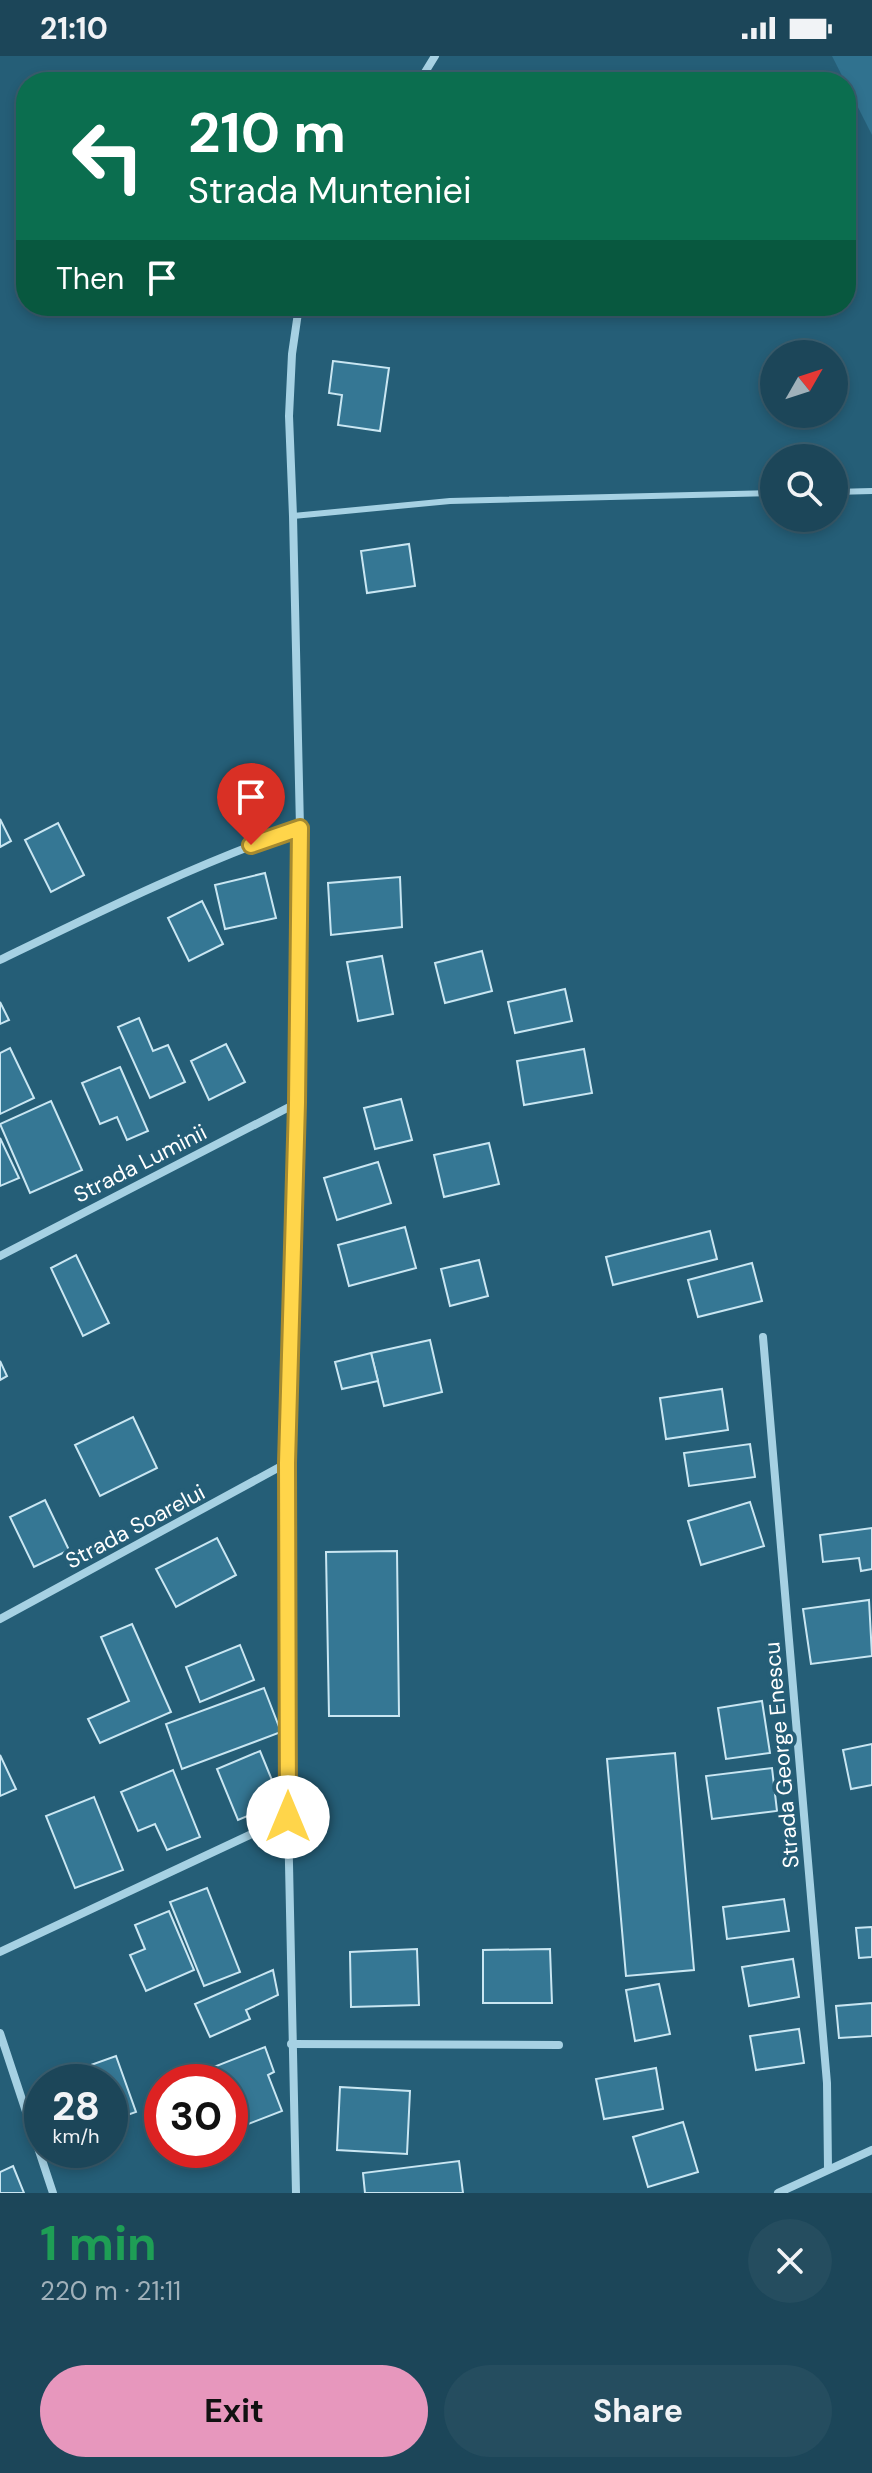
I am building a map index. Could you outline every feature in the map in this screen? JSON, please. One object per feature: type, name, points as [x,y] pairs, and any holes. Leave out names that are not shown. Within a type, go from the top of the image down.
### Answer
[{"type":"street","points":[[296,2193],[288,1817],[287,1463],[297,1103],[300,828],[289,416],[298,316]]},
{"type":"street","points":[[0,960],[154,886],[227,854],[300,828]]},
{"type":"street","name":"Strada Luminii","points":[[0,1256],[297,1103]]},
{"type":"street","name":"Strada George Enescu","points":[[763,1337],[827,2083],[828,2169]]},
{"type":"street","name":"Strada Soarelui","points":[[0,1619],[287,1463]]},
{"type":"street","points":[[0,1952],[288,1817]]},
{"type":"street","points":[[0,2033],[53,2193]]},
{"type":"street","points":[[291,2044],[559,2045]]},
{"type":"street","points":[[778,2193],[872,2150]]},
{"type":"lane","points":[[848,492],[872,491]]},
{"type":"lane","points":[[293,516],[450,501],[760,493]]},
{"type":"shaded area","points":[[832,56],[872,56],[872,135],[856,103],[856,72],[840,72]]},
{"type":"building","points":[[333,361],[389,368],[380,431],[338,425],[342,395],[329,393]]},
{"type":"building","points":[[409,544],[415,586],[367,593],[361,551]]},
{"type":"building","points":[[0,819],[11,841],[0,847]]},
{"type":"building","points":[[58,823],[84,875],[51,892],[25,840]]},
{"type":"building","points":[[265,873],[276,918],[225,929],[215,885]]},
{"type":"building","points":[[400,877],[402,927],[331,935],[328,883]]},
{"type":"building","points":[[202,901],[223,944],[189,961],[168,918]]},
{"type":"building","points":[[482,951],[492,991],[445,1003],[435,963]]},
{"type":"building","points":[[382,956],[393,1014],[358,1021],[347,962]]},
{"type":"building","points":[[565,989],[572,1021],[515,1033],[508,1002]]},
{"type":"building","points":[[0,1002],[9,1020],[0,1024]]},
{"type":"building","points":[[139,1018],[153,1051],[168,1045],[185,1082],[150,1098],[118,1027]]},
{"type":"building","points":[[226,1044],[245,1082],[209,1100],[191,1061]]},
{"type":"building","points":[[10,1048],[34,1098],[0,1114],[0,1053]]},
{"type":"building","points":[[584,1049],[592,1093],[524,1105],[517,1061]]},
{"type":"building","points":[[120,1067],[148,1131],[127,1140],[117,1117],[100,1124],[82,1083]]},
{"type":"building","points":[[401,1099],[412,1140],[375,1149],[364,1108]]},
{"type":"building","points":[[51,1101],[82,1170],[30,1193],[0,1124]]},
{"type":"building","points":[[0,1138],[19,1178],[0,1186]]},
{"type":"building","points":[[489,1143],[499,1184],[444,1197],[434,1155]]},
{"type":"building","points":[[378,1162],[391,1203],[337,1220],[324,1178]]},
{"type":"building","points":[[405,1227],[416,1268],[349,1286],[338,1245]]},
{"type":"building","points":[[710,1231],[717,1259],[613,1285],[606,1257]]},
{"type":"building","points":[[76,1255],[109,1323],[83,1336],[51,1268]]},
{"type":"building","points":[[479,1260],[488,1296],[450,1306],[441,1269]]},
{"type":"building","points":[[752,1263],[762,1301],[698,1317],[688,1280]]},
{"type":"building","points":[[430,1340],[442,1392],[384,1406],[371,1353]]},
{"type":"building","points":[[371,1353],[378,1381],[342,1389],[335,1362]]},
{"type":"building","points":[[0,1361],[7,1376],[0,1380]]},
{"type":"building","points":[[722,1389],[728,1430],[666,1439],[660,1398]]},
{"type":"building","points":[[133,1417],[157,1468],[100,1496],[75,1445]]},
{"type":"building","points":[[750,1444],[755,1477],[689,1486],[684,1453]]},
{"type":"building","points":[[45,1500],[69,1550],[34,1567],[10,1517]]},
{"type":"building","points":[[750,1502],[764,1546],[701,1565],[688,1521]]},
{"type":"building","points":[[872,1528],[872,1569],[861,1571],[859,1558],[823,1562],[820,1535]]},
{"type":"building","points":[[217,1538],[236,1575],[176,1607],[156,1569]]},
{"type":"building","points":[[397,1551],[399,1716],[329,1716],[326,1552]]},
{"type":"building","points":[[869,1600],[872,1656],[811,1664],[803,1609]]},
{"type":"building","points":[[132,1624],[171,1712],[100,1743],[88,1719],[129,1701],[101,1637]]},
{"type":"building","points":[[240,1645],[254,1680],[200,1702],[186,1667]]},
{"type":"building","points":[[264,1688],[281,1732],[182,1769],[166,1724]]},
{"type":"building","points":[[762,1701],[770,1753],[726,1759],[718,1708]]},
{"type":"building","points":[[872,1744],[872,1785],[851,1789],[843,1750]]},
{"type":"building","points":[[260,1751],[281,1802],[238,1820],[217,1769]]},
{"type":"building","points":[[675,1753],[694,1970],[626,1976],[607,1759]]},
{"type":"building","points":[[0,1755],[16,1789],[0,1796]]},
{"type":"building","points":[[772,1768],[777,1811],[712,1819],[706,1776]]},
{"type":"building","points":[[173,1770],[200,1837],[167,1850],[155,1824],[138,1831],[121,1792]]},
{"type":"building","points":[[94,1797],[123,1870],[75,1888],[46,1816]]},
{"type":"building","points":[[207,1888],[240,1972],[204,1986],[170,1902]]},
{"type":"building","points":[[784,1899],[789,1931],[727,1939],[723,1907]]},
{"type":"building","points":[[169,1911],[194,1970],[146,1991],[130,1955],[145,1949],[135,1925]]},
{"type":"building","points":[[872,1927],[872,1957],[859,1958],[856,1928]]},
{"type":"building","points":[[417,1949],[419,2005],[351,2007],[350,1952]]},
{"type":"building","points":[[550,1949],[552,2003],[483,2003],[483,1950]]},
{"type":"building","points":[[793,1959],[799,1997],[749,2006],[742,1967]]},
{"type":"building","points":[[273,1970],[278,1995],[246,2010],[250,2019],[210,2037],[195,2004]]},
{"type":"building","points":[[659,1984],[670,2034],[635,2041],[626,1990]]},
{"type":"building","points":[[872,2003],[872,2036],[839,2038],[836,2006]]},
{"type":"building","points":[[799,2029],[804,2063],[756,2070],[750,2036]]},
{"type":"building","points":[[265,2047],[274,2072],[268,2075],[282,2111],[248,2124],[248,2064],[221,2064]]},
{"type":"building","points":[[116,2056],[119,2064],[94,2064]]},
{"type":"building","points":[[656,2068],[663,2109],[604,2119],[596,2079]]},
{"type":"building","points":[[340,2087],[410,2091],[407,2154],[337,2150]]},
{"type":"building","points":[[128,2090],[136,2112],[128,2115]]},
{"type":"building","points":[[683,2122],[698,2172],[648,2187],[633,2137]]},
{"type":"building","points":[[459,2161],[463,2193],[365,2193],[363,2173]]},
{"type":"building","points":[[13,2166],[24,2193],[0,2193],[0,2172]]},
{"type":"route","points":[[251,845],[300,828],[297,1103],[287,1463],[288,1817]]}]
